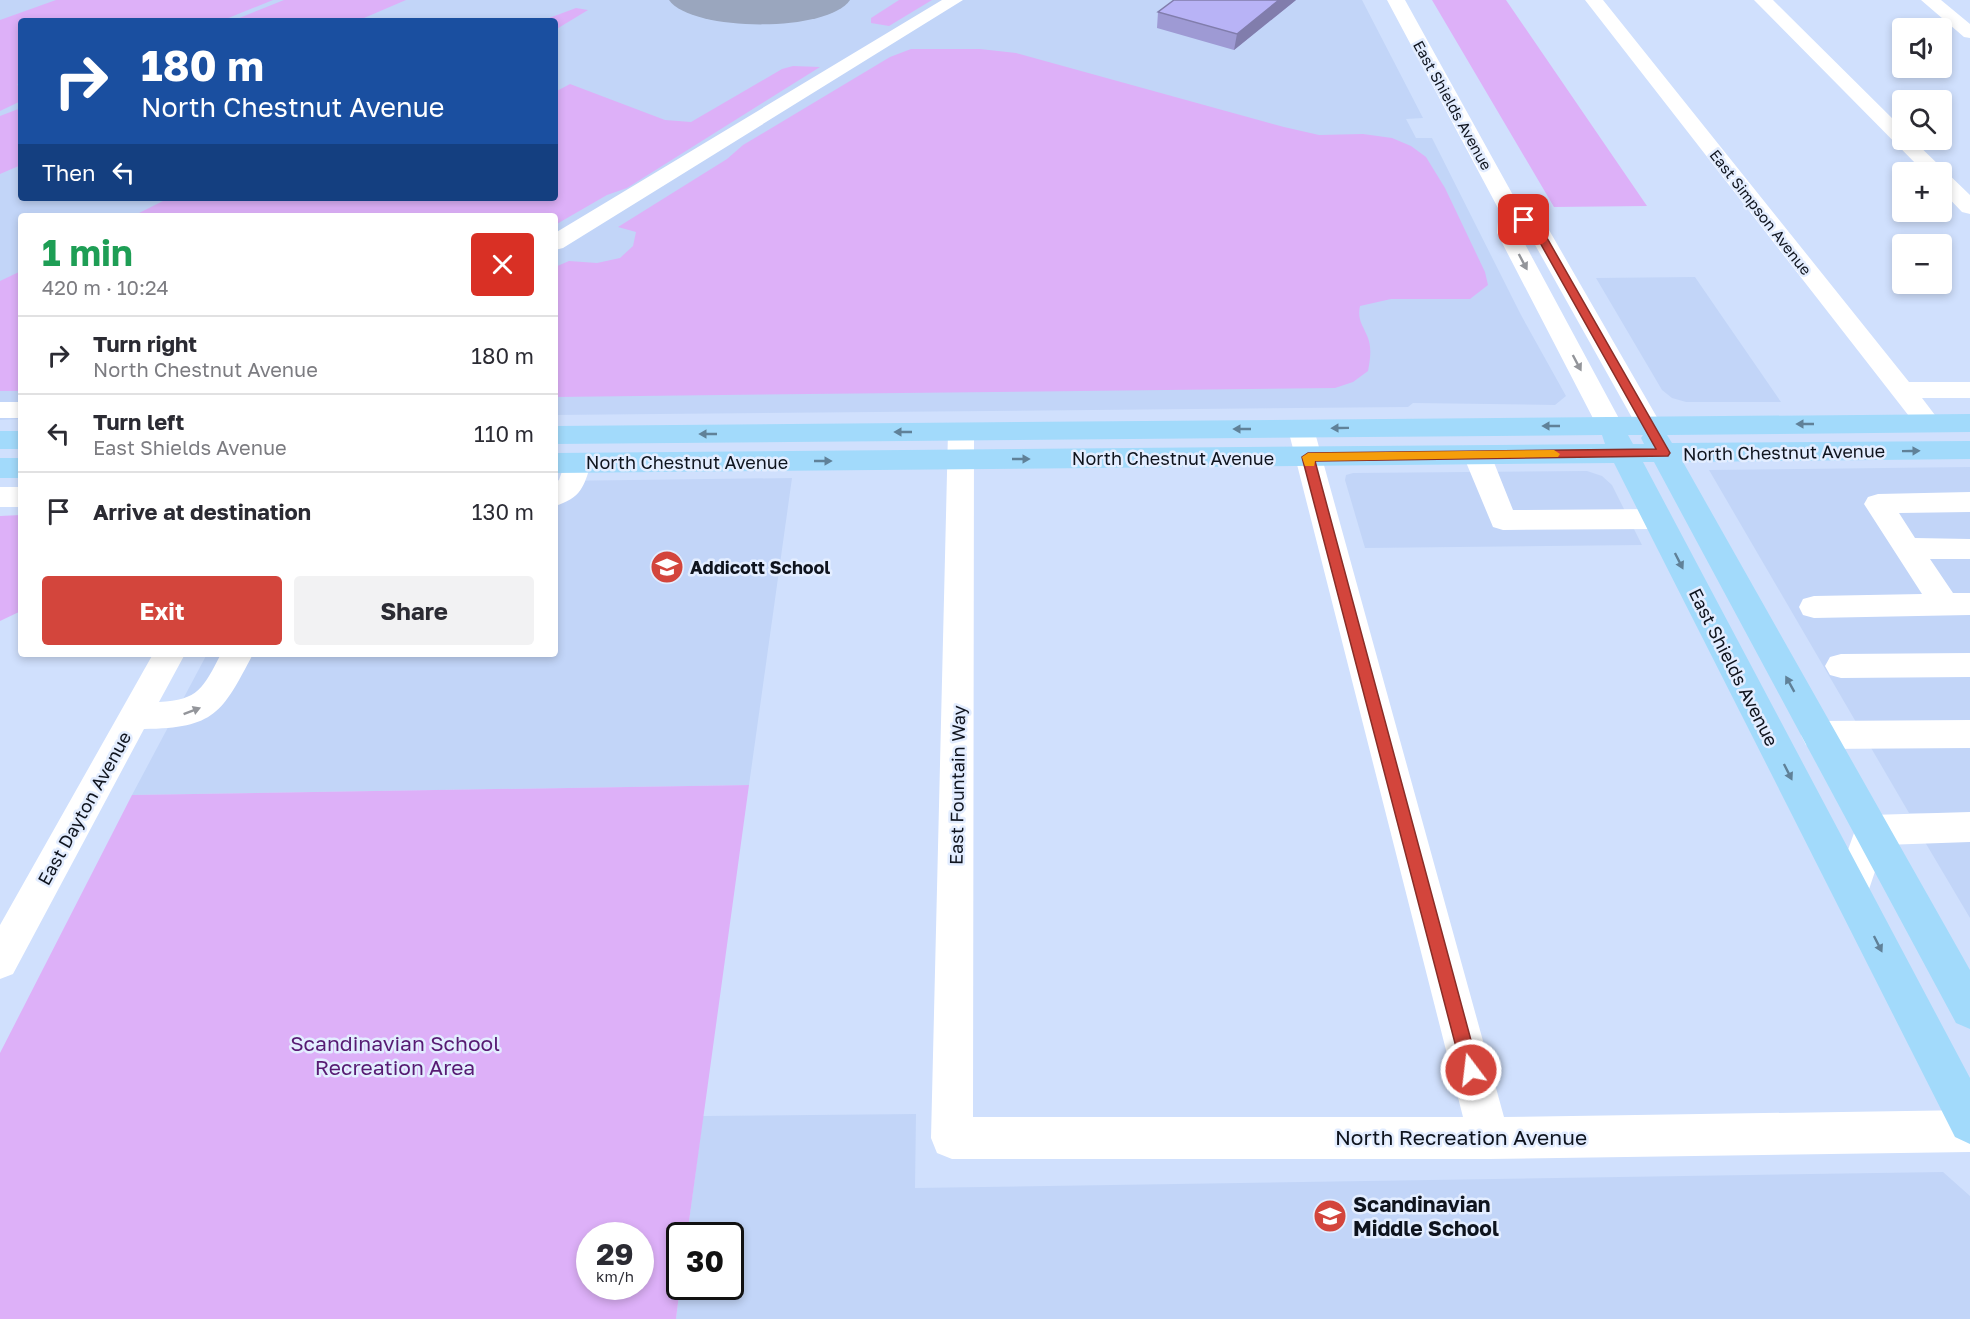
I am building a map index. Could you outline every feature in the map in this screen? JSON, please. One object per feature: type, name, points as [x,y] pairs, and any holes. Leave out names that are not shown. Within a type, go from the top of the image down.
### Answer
[{"type":"main road","name":"North Chestnut Avenue","points":[[1304,443],[1477,455],[1617,440],[1649,426],[1970,423]]},
{"type":"main road","name":"East Shields Avenue","points":[[1649,426],[1970,1010]]},
{"type":"main road","name":"North Chestnut Avenue","points":[[558,435],[962,446]]},
{"type":"main road","points":[[0,440],[18,440]]},
{"type":"main road","name":"North Chestnut Avenue","points":[[566,463],[962,446],[1617,440],[1664,453],[1970,450]]},
{"type":"main road","name":"East Shields Avenue","points":[[1617,440],[1970,1122]]},
{"type":"main road","points":[[0,468],[18,468]]},
{"type":"street","points":[[558,241],[954,0]]},
{"type":"street","name":"East Shields Avenue","points":[[1396,0],[1510,210],[1538,231],[1649,426]]},
{"type":"street","name":"East Simpson Avenue","points":[[1594,0],[1928,423]]},
{"type":"street","points":[[1763,0],[1892,129]]},
{"type":"street","points":[[1930,0],[1970,33]]},
{"type":"street","points":[[834,48],[860,57]]},
{"type":"street","points":[[1913,150],[1925,162]]},
{"type":"street","points":[[1952,189],[1970,207]]},
{"type":"street","name":"East Shields Avenue","points":[[1510,210],[1508,233],[1617,440]]},
{"type":"street","points":[[1903,390],[1970,390]]},
{"type":"street","points":[[0,411],[18,410]]},
{"type":"street","points":[[1304,443],[1489,1138]]},
{"type":"street","name":"East Fountain Way","points":[[952,1138],[962,446]]},
{"type":"street","points":[[1477,455],[1503,520],[1658,519]]},
{"type":"street","points":[[558,494],[571,486],[566,463]]},
{"type":"street","points":[[0,497],[18,497]]},
{"type":"street","points":[[1958,605],[1908,548],[1878,504],[1970,502]]},
{"type":"street","points":[[1908,548],[1970,549]]},
{"type":"street","points":[[1814,607],[1958,605]]},
{"type":"street","name":"East Dayton Avenue","points":[[0,962],[167,657]]},
{"type":"street","points":[[134,716],[178,716],[199,710],[216,693],[235,657]]},
{"type":"street","points":[[1841,666],[1970,665]]},
{"type":"street","points":[[1818,735],[1970,734]]},
{"type":"street","points":[[1851,892],[1871,830],[1970,827]]},
{"type":"street","name":"North Recreation Avenue","points":[[952,1138],[1489,1138],[1970,1131]]},
{"type":"shaded area","points":[[0,0],[1362,0],[1423,118],[1406,119],[1416,138],[1432,138],[1521,315],[1566,396],[1555,405],[1413,403],[1408,407],[558,415],[558,213],[18,213],[18,419],[0,420]]},
{"type":"shaded area","points":[[1695,277],[1781,402],[1686,402],[1672,398],[1662,390],[1596,278]]},
{"type":"shaded area","points":[[1970,467],[1970,813],[1909,813],[1709,470]]},
{"type":"shaded area","points":[[1587,471],[1602,476],[1612,485],[1642,545],[1365,548],[1345,480],[1346,475],[1353,473]]},
{"type":"shaded area","name":"Addicott School","points":[[792,478],[749,785],[132,795],[205,657],[558,657],[558,481]]},
{"type":"shaded area","points":[[1970,836],[1970,918],[1922,837]]},
{"type":"shaded area","name":"Scandinavian Middle School","points":[[916,1114],[915,1188],[1943,1172],[1970,1196],[1970,1319],[676,1319],[678,1300],[744,1300],[744,1222],[689,1222],[703,1116]]},
{"type":"green space","points":[[56,0],[273,0],[228,18],[18,18],[18,102],[0,111],[0,20]]},
{"type":"green space","points":[[284,0],[406,0],[364,18],[239,18]]},
{"type":"green space","points":[[899,0],[932,0],[889,26],[871,23],[871,18]]},
{"type":"green space","points":[[1432,0],[1506,0],[1647,206],[1554,207]]},
{"type":"green space","points":[[576,8],[588,10],[558,28],[558,18],[549,18]]},
{"type":"green space","points":[[911,49],[980,49],[1016,53],[1319,135],[1363,134],[1392,138],[1411,146],[1426,157],[1445,188],[1485,272],[1488,285],[1470,299],[1391,299],[1360,306],[1360,319],[1370,346],[1368,371],[1353,382],[1335,388],[558,397],[558,266],[569,261],[597,263],[620,258],[633,246],[636,232],[618,227],[727,159],[743,145],[890,57]]},
{"type":"green space","points":[[793,66],[820,67],[627,188],[607,195],[558,223],[558,213],[139,213],[163,201],[558,201],[558,90],[570,84],[665,120],[691,122],[782,69]]},
{"type":"green space","points":[[18,109],[18,166],[0,174],[0,116]]},
{"type":"green space","points":[[18,272],[18,391],[0,391],[0,281]]},
{"type":"green space","points":[[18,515],[18,612],[0,621],[0,516]]},
{"type":"green space","name":"Scandinavian School Recreation Area","points":[[749,785],[689,1222],[666,1222],[666,1300],[678,1300],[676,1319],[0,1319],[0,1053],[132,795]]},
{"type":"building","points":[[1174,0],[1279,0],[1237,34],[1158,12]]},
{"type":"taxiway","points":[[688,0],[723,9],[760,13],[796,10],[831,0]]},
{"type":"slow traffic","points":[[1309,464],[1308,457],[1554,454]]},
{"type":"place","name":"Addicott School","points":[[667,567]]},
{"type":"place","name":"Scandinavian Middle School","points":[[1330,1216]]},
{"type":"route","points":[[1471,1070],[1308,457],[1664,453],[1538,231],[1524,220]]}]
